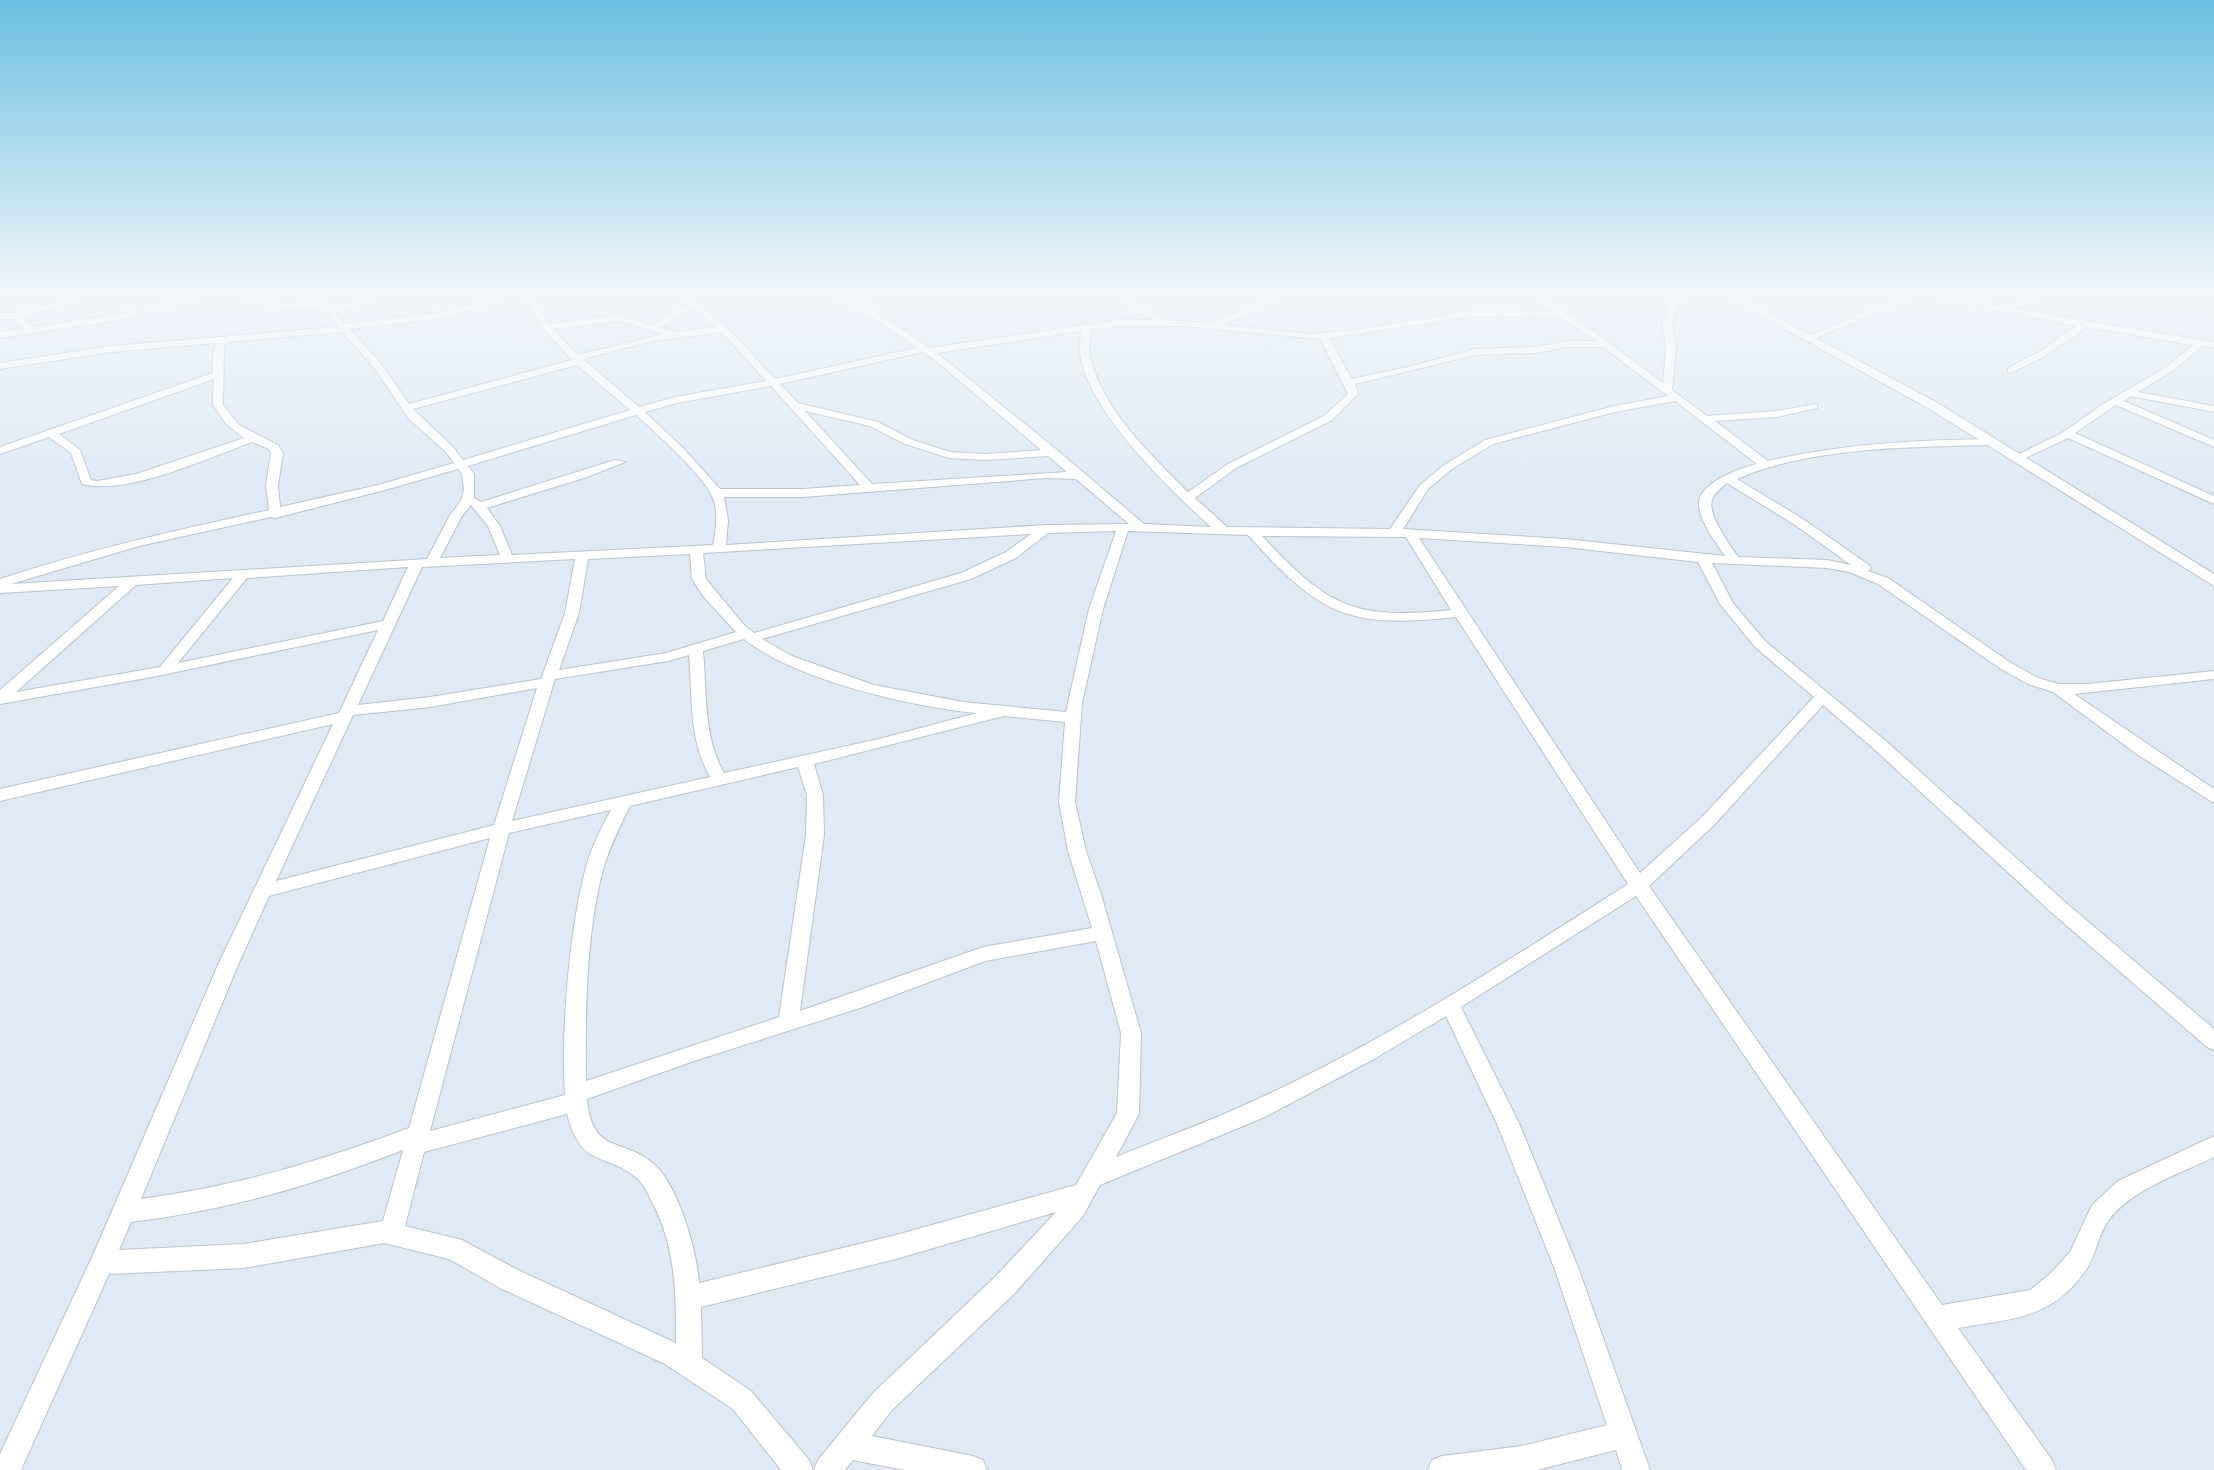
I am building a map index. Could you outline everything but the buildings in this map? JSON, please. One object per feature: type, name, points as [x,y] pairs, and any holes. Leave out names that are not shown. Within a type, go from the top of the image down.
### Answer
[{"type":"street","points":[[0,366],[48,359]]},
{"type":"street","points":[[217,359],[221,393],[218,405],[233,426],[251,439],[274,447],[277,453],[272,485],[275,514]]},
{"type":"street","points":[[7,1470],[103,1263],[261,892],[387,624],[468,497],[468,474],[461,462],[425,430],[371,359]]},
{"type":"street","points":[[406,408],[578,359],[639,412],[717,493],[722,507],[723,527],[719,549]]},
{"type":"street","points":[[750,359],[791,405],[847,460],[870,489]]},
{"type":"street","points":[[0,588],[49,567],[137,543],[381,488],[461,462],[698,395],[772,383],[887,359]]},
{"type":"street","points":[[938,359],[1081,476],[1133,528]]},
{"type":"street","points":[[1087,359],[1102,393],[1135,442],[1187,498],[1225,532]]},
{"type":"street","points":[[1187,498],[1231,467],[1322,422],[1343,408],[1353,394],[1350,382],[1334,359]]},
{"type":"street","points":[[1350,382],[1451,359]]},
{"type":"street","points":[[1623,359],[1767,466]]},
{"type":"street","points":[[1667,390],[1670,359]]},
{"type":"street","points":[[1846,359],[1932,405],[2214,581]]},
{"type":"street","points":[[2011,370],[2033,359]]},
{"type":"street","points":[[2017,458],[2068,433],[2185,359]]},
{"type":"street","points":[[0,451],[220,374]]},
{"type":"street","points":[[2129,393],[2214,409]]},
{"type":"street","points":[[1402,533],[1424,487],[1448,467],[1489,443],[1614,410],[1677,398]]},
{"type":"street","points":[[2116,401],[2214,444]]},
{"type":"street","points":[[791,405],[874,424],[909,442],[949,455],[985,457],[1053,452]]},
{"type":"street","points":[[1704,419],[1777,414],[1813,406]]},
{"type":"street","points":[[2068,433],[2214,500]]},
{"type":"street","points":[[51,434],[72,445],[84,466],[86,482],[96,486],[138,477],[251,439]]},
{"type":"street","points":[[1734,560],[1711,521],[1706,507],[1706,498],[1729,478],[1767,466],[1861,447],[1991,442]]},
{"type":"street","points":[[479,506],[583,475],[619,461]]},
{"type":"street","points":[[717,493],[803,493],[1046,475],[1081,476]]},
{"type":"street","points":[[1729,478],[1799,522],[2006,666],[2033,681],[2059,689],[2088,689],[2214,675]]},
{"type":"street","points":[[468,497],[498,529],[507,558]]},
{"type":"street","points":[[0,588],[1046,529],[1133,528],[1225,532],[1402,533],[1565,543],[1703,559],[1827,564],[1852,569],[1878,579]]},
{"type":"street","points":[[828,1470],[882,1402],[1006,1284],[1075,1208],[1128,1114],[1131,1033],[1077,851],[1067,802],[1073,718],[1096,608],[1133,528]]},
{"type":"street","points":[[0,795],[345,714],[430,702],[668,657],[966,576],[1011,555],[1046,529]]},
{"type":"street","points":[[1252,532],[1285,569],[1324,600],[1352,614],[1397,620],[1459,613]]},
{"type":"street","points":[[1402,533],[1459,613],[1638,886],[2042,1470]]},
{"type":"street","points":[[696,550],[699,579],[708,593],[749,636],[787,659],[870,690],[1000,712],[1073,718]]},
{"type":"street","points":[[391,1234],[501,829],[548,679],[572,613],[583,555]]},
{"type":"street","points":[[1703,559],[1727,604],[1760,644],[1880,745],[2058,907],[2214,1041]]},
{"type":"street","points":[[165,670],[244,573]]},
{"type":"street","points":[[0,698],[132,581]]},
{"type":"street","points":[[0,698],[165,670],[387,624]]},
{"type":"street","points":[[696,649],[701,743],[720,780]]},
{"type":"street","points":[[2059,689],[2144,751],[2214,797]]},
{"type":"street","points":[[687,1298],[896,1247],[1089,1185],[1257,1110],[1367,1053],[1638,886],[1708,821],[1822,697]]},
{"type":"street","points":[[261,892],[501,829],[942,729],[1000,712]]},
{"type":"street","points":[[788,1022],[815,835],[815,795],[804,759]]},
{"type":"street","points":[[625,800],[609,829],[593,874],[574,1037],[576,1098],[582,1133],[593,1144],[647,1173],[672,1213],[687,1261],[689,1364]]},
{"type":"street","points":[[124,1212],[247,1192],[416,1139],[576,1098],[984,954],[1103,933]]},
{"type":"street","points":[[1450,1004],[1508,1123],[1567,1270],[1636,1470]]},
{"type":"street","points":[[1936,1319],[2035,1301],[2060,1282],[2079,1260],[2100,1213],[2126,1189],[2214,1146]]},
{"type":"street","points":[[103,1263],[244,1256],[384,1232],[453,1248],[509,1279],[689,1364],[742,1400],[799,1470]]},
{"type":"street","points":[[1442,1470],[1522,1460],[1623,1435]]},
{"type":"street","points":[[848,1445],[973,1470]]}]
